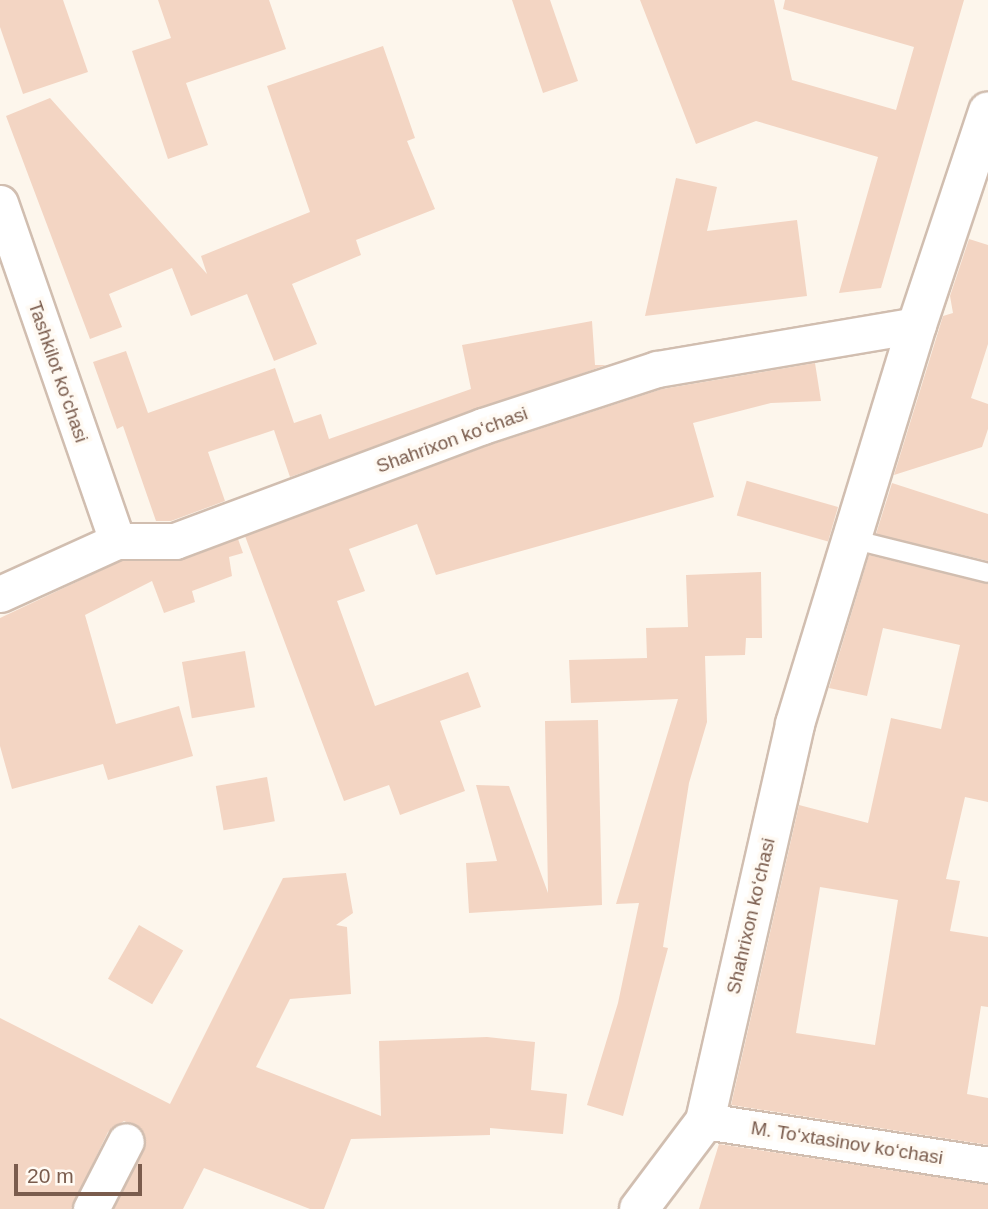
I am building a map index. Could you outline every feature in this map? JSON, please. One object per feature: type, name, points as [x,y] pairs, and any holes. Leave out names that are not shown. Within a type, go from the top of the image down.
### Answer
[{"type":"street","name":"Shahrixon koʻchasi","points":[[639,1209],[705,1121],[795,724],[917,325],[988,113]]},
{"type":"street","name":"Tashkilot koʻchasi","points":[[0,203],[117,541]]},
{"type":"street","name":"Shahrixon koʻchasi","points":[[0,594],[117,541],[175,541],[483,426],[657,369],[917,325]]},
{"type":"street","name":"M. Toʻxtasinov koʻchasi","points":[[705,1121],[988,1165]]},
{"type":"street","points":[[91,1209],[126,1141]]},
{"type":"lane","points":[[851,538],[988,573]]},
{"type":"building","points":[[0,0],[63,0],[88,72],[23,94],[0,27]]},
{"type":"building","points":[[158,0],[269,0],[286,49],[186,83],[208,145],[168,159],[132,51],[171,38]]},
{"type":"building","points":[[512,0],[550,0],[578,81],[543,93]]},
{"type":"building","points":[[640,0],[774,0],[792,80],[896,110],[914,47],[783,9],[785,0],[964,0],[881,288],[839,293],[878,157],[756,121],[696,144]]},
{"type":"building","points":[[383,46],[415,138],[407,141],[435,209],[356,240],[361,255],[292,284],[317,344],[274,361],[247,294],[191,316],[172,268],[109,294],[122,327],[90,339],[6,116],[50,98],[207,274],[201,256],[310,212],[267,86]]},
{"type":"building","points":[[676,178],[717,187],[707,231],[797,220],[807,296],[645,316]]},
{"type":"building","points":[[969,239],[988,245],[988,344],[971,398],[988,404],[988,429],[982,447],[894,475],[943,316],[953,313],[950,296]]},
{"type":"building","points":[[592,321],[595,365],[606,365],[290,477],[274,430],[208,452],[225,501],[171,521],[156,521],[123,426],[117,429],[93,362],[126,351],[148,413],[275,368],[294,423],[321,414],[329,439],[471,389],[462,345]]},
{"type":"building","points":[[815,363],[821,401],[771,403],[693,423],[714,497],[436,575],[417,524],[349,549],[365,591],[337,601],[375,706],[468,672],[481,707],[440,721],[465,791],[400,815],[389,785],[344,801],[245,536],[490,445],[662,389]]},
{"type":"building","points":[[747,481],[838,507],[828,542],[737,515]]},
{"type":"building","points":[[892,483],[988,514],[988,561],[876,534]]},
{"type":"building","points":[[238,539],[243,553],[229,557],[232,576],[192,591],[195,602],[164,613],[152,581],[85,615],[116,724],[179,706],[193,756],[108,780],[103,764],[12,789],[0,746],[0,618],[121,561],[182,560]]},
{"type":"building","points":[[869,555],[988,584],[988,802],[965,797],[946,879],[960,881],[950,931],[988,937],[988,1007],[981,1006],[967,1094],[988,1098],[988,1145],[731,1105],[799,805],[868,823],[891,718],[941,729],[960,645],[883,628],[867,696],[829,688]],"holes":[[[820,887],[898,900],[875,1045],[796,1033]]]},
{"type":"building","points":[[761,572],[762,638],[746,638],[745,655],[705,656],[707,722],[689,783],[663,947],[668,948],[623,1116],[587,1105],[618,1003],[639,903],[616,904],[678,699],[571,703],[569,660],[647,658],[646,628],[688,627],[686,575]]},
{"type":"building","points":[[245,651],[255,707],[192,718],[182,662]]},
{"type":"building","points":[[598,720],[602,905],[469,913],[466,863],[497,861],[476,785],[509,786],[548,893],[545,721]]},
{"type":"building","points":[[267,777],[275,821],[224,830],[216,786]]},
{"type":"building","points":[[346,873],[353,913],[336,925],[347,927],[351,994],[290,999],[256,1067],[381,1116],[379,1041],[487,1037],[535,1042],[531,1090],[567,1094],[563,1134],[490,1128],[490,1135],[351,1139],[324,1209],[310,1209],[204,1168],[183,1209],[114,1209],[146,1141],[142,1130],[124,1121],[108,1132],[71,1209],[0,1209],[0,1018],[170,1104],[283,878]]},
{"type":"building","points":[[139,925],[183,950],[152,1004],[108,979]]},
{"type":"building","points":[[719,1144],[988,1185],[988,1209],[699,1209]]}]
